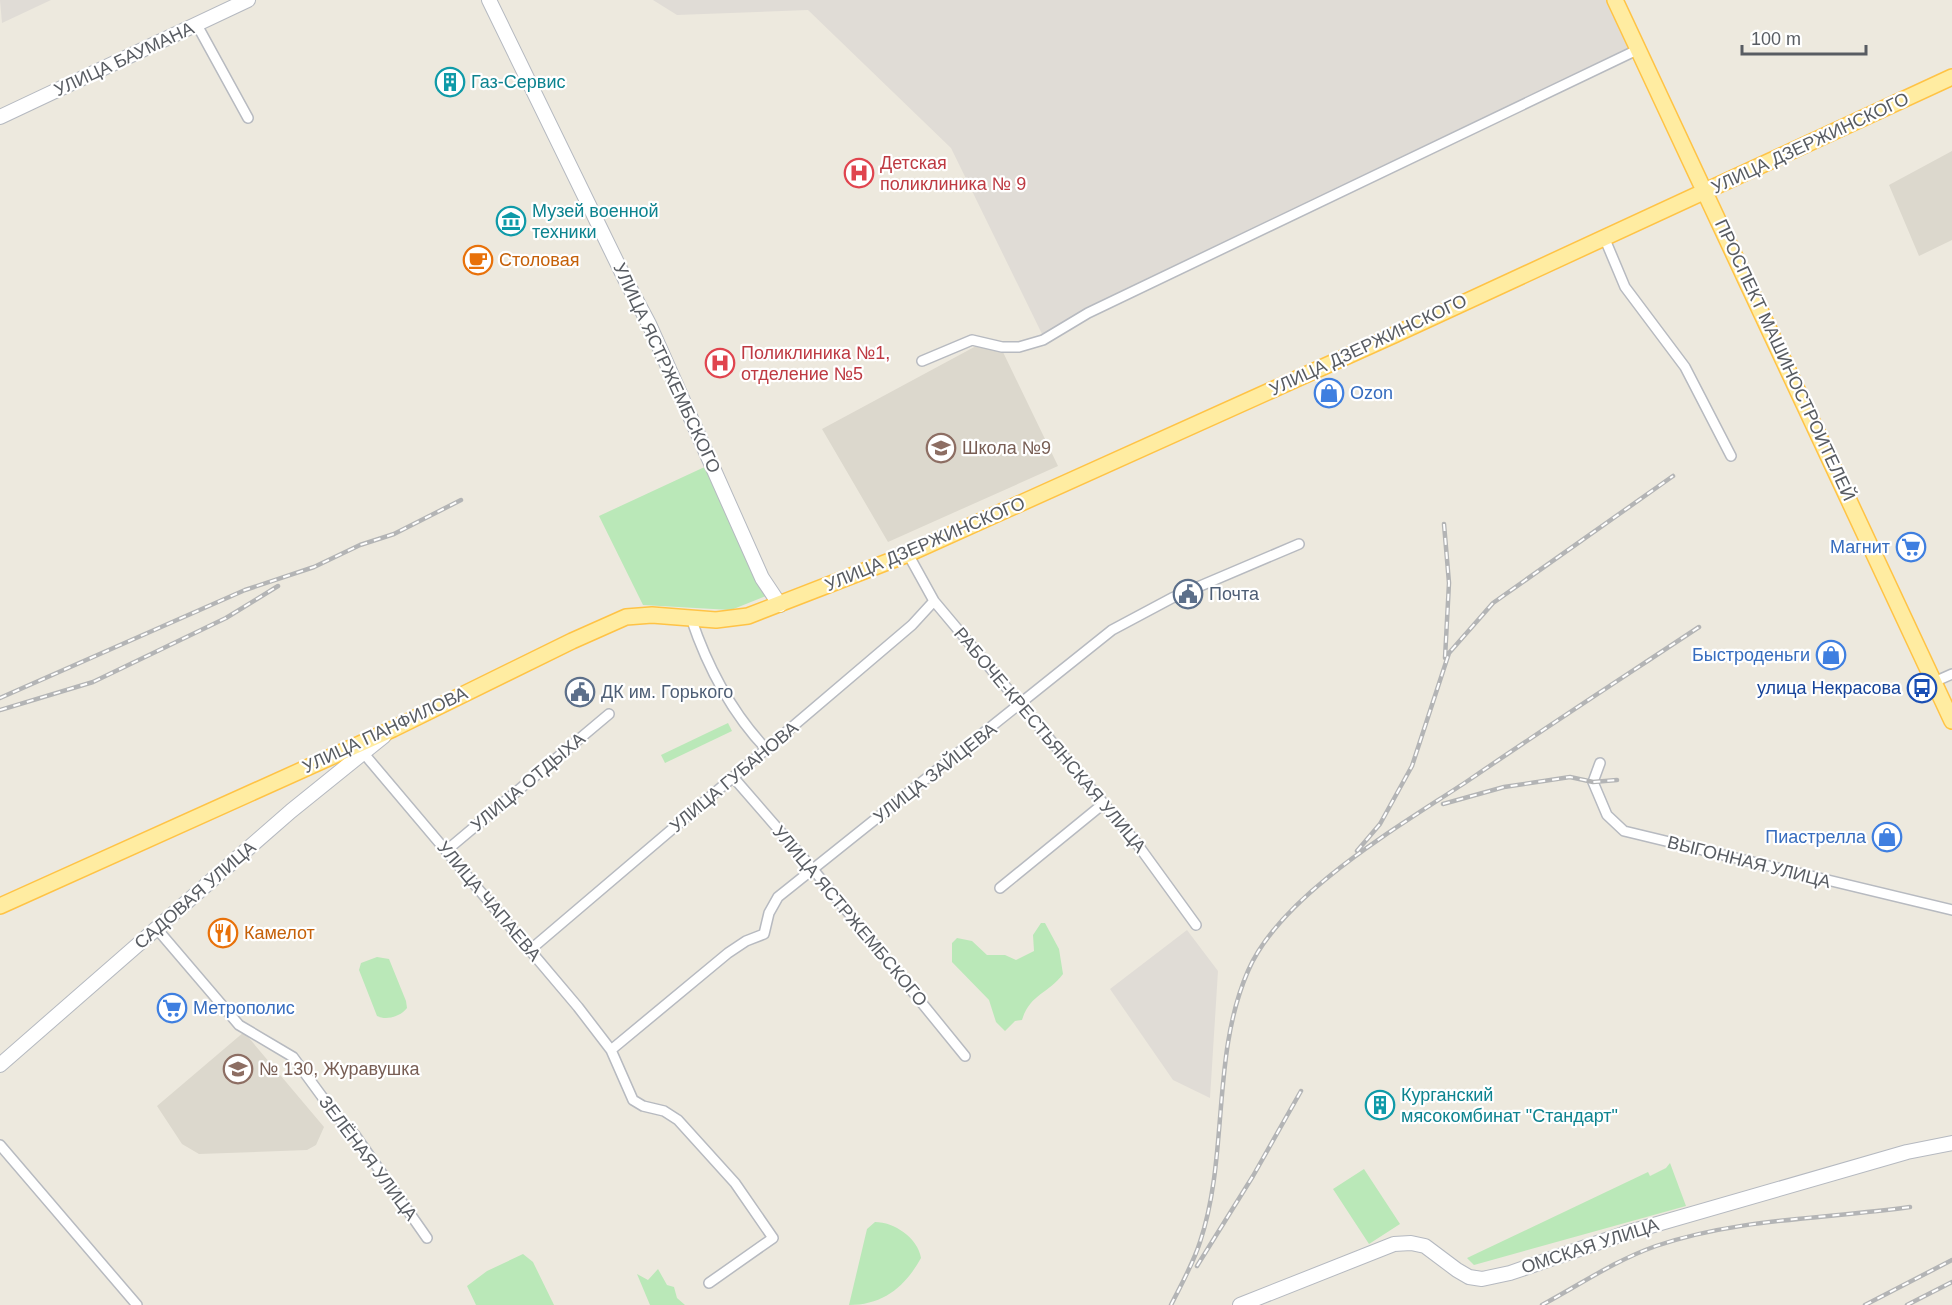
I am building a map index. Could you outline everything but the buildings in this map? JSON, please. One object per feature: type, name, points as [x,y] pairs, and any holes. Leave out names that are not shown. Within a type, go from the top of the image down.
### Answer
[{"type":"main road","name":"УЛИЦА БАУМАНА","points":[[0,117],[248,0]]},
{"type":"main road","name":"УЛИЦА ЯСТРЖЕМБСКОГО","points":[[489,0],[649,324],[762,578],[780,605]]},
{"type":"main road","name":"ПРОСПЕКТ МАШИНОСТРОИТЕЛЕЙ","points":[[1616,0],[1707,191],[1952,721]]},
{"type":"main road","name":"УЛИЦА ДЗЕРЖИНСКОГО","points":[[780,605],[908,554],[1394,335],[1952,77]]},
{"type":"main road","name":"УЛИЦА ПАНФИЛОВА","points":[[0,906],[361,749],[393,729],[572,640],[626,618],[652,615],[732,619],[780,605]]},
{"type":"main road","name":"САДОВАЯ УЛИЦА","points":[[0,1065],[361,749]]},
{"type":"main road","name":"ОМСКАЯ УЛИЦА","points":[[1240,1305],[1394,1244],[1411,1243],[1425,1246],[1469,1277],[1482,1279],[1510,1273],[1648,1226],[1896,1155],[1952,1143]]},
{"type":"street","points":[[197,25],[248,118]]},
{"type":"street","points":[[922,361],[972,340],[1002,347],[1019,347],[1043,340],[1108,304],[1639,49]]},
{"type":"street","points":[[1604,237],[1625,287],[1685,367],[1731,456]]},
{"type":"street","name":"УЛИЦА ЗАЙЦЕВА","points":[[611,1050],[728,953],[746,941],[764,934],[773,904],[813,868],[1128,620],[1299,544]]},
{"type":"street","name":"РАБОЧЕ-КРЕСТЬЯНСКАЯ УЛИЦА","points":[[908,554],[934,601],[1136,841],[1196,925]]},
{"type":"street","name":"УЛИЦА ГУБАНОВА","points":[[530,950],[912,625],[934,601]]},
{"type":"street","points":[[691,618],[704,653],[746,728],[767,750]]},
{"type":"street","points":[[1934,682],[1952,674]]},
{"type":"street","name":"УЛИЦА ОТДЫХА","points":[[447,850],[609,714]]},
{"type":"street","name":"УЛИЦА ЧАПАЕВА","points":[[361,749],[611,1050],[633,1100],[643,1106],[664,1111],[678,1120],[735,1184],[773,1238],[709,1283]]},
{"type":"street","name":"ВЫГОННАЯ УЛИЦА","points":[[1600,763],[1593,782],[1607,815],[1624,831],[1952,910]]},
{"type":"street","name":"УЛИЦА ЯСТРЖЕМБСКОГО","points":[[733,777],[813,868],[965,1056]]},
{"type":"street","points":[[1000,888],[1103,804]]},
{"type":"street","name":"ЗЕЛЁНАЯ УЛИЦА","points":[[157,928],[239,1025],[293,1057],[338,1117],[355,1135],[427,1238]]},
{"type":"street","points":[[0,1145],[137,1305]]},
{"type":"shaded area","points":[[0,0],[51,0],[2,23]]},
{"type":"shaded area","points":[[653,0],[1612,0],[1633,46],[1042,334],[951,148],[808,10],[677,15]]},
{"type":"shaded area","points":[[1952,151],[1952,240],[1919,256],[1889,185]]},
{"type":"shaded area","name":"Школа №9","points":[[978,345],[1002,350],[1058,466],[888,542],[822,429]]},
{"type":"shaded area","points":[[1187,930],[1218,971],[1210,1098],[1173,1080],[1110,989]]},
{"type":"shaded area","name":"№ 130, Журавушка","points":[[244,1032],[324,1127],[316,1145],[307,1150],[199,1154],[182,1144],[157,1106]]},
{"type":"green space","points":[[711,464],[766,596],[731,610],[643,605],[599,516]]},
{"type":"green space","points":[[728,723],[732,731],[665,763],[661,755]]},
{"type":"green space","points":[[1041,923],[1045,923],[1059,949],[1063,974],[1035,999],[1025,1011],[1022,1020],[1015,1021],[1005,1031],[996,1022],[989,1000],[952,962],[952,943],[957,938],[972,941],[987,955],[1005,955],[1016,960],[1034,951],[1033,935]]},
{"type":"green space","points":[[377,957],[389,959],[406,1001],[407,1008],[394,1017],[377,1016],[359,970],[361,963]]},
{"type":"green space","points":[[1670,1163],[1686,1206],[1474,1265],[1467,1258],[1648,1172],[1650,1176],[1666,1168]]},
{"type":"green space","points":[[1364,1169],[1400,1224],[1369,1244],[1333,1189]]},
{"type":"green space","points":[[875,1222],[890,1225],[904,1232],[915,1244],[921,1258],[908,1278],[883,1298],[849,1305],[867,1229]]},
{"type":"green space","points":[[523,1254],[533,1262],[554,1305],[476,1305],[467,1286],[487,1271]]},
{"type":"green space","points":[[658,1269],[667,1285],[674,1287],[677,1298],[685,1305],[650,1305],[637,1274],[648,1280]]},
{"type":"railway","points":[[1357,851],[1380,824],[1412,766],[1449,653],[1493,603],[1673,476]]},
{"type":"railway","points":[[0,698],[245,590],[314,567],[360,545],[394,534],[461,500]]},
{"type":"railway","points":[[1444,524],[1449,583],[1445,658]]},
{"type":"railway","points":[[0,710],[93,682],[226,618],[278,586]]},
{"type":"railway","points":[[1171,1305],[1197,1250],[1209,1209],[1215,1175],[1229,1037],[1248,971],[1264,943],[1287,915],[1314,889],[1377,840],[1699,627]]},
{"type":"railway","points":[[1443,804],[1504,787],[1570,777],[1593,782],[1617,780]]},
{"type":"railway","points":[[1197,1266],[1253,1176],[1301,1091]]},
{"type":"railway","points":[[1542,1305],[1627,1258],[1687,1237],[1782,1220],[1910,1207]]},
{"type":"railway","points":[[1865,1305],[1952,1260]]},
{"type":"railway","points":[[1907,1305],[1952,1282]]},
{"type":"place","name":"Газ-Сервис","points":[[450,82]]},
{"type":"place","name":"Детская поликлиника № 9","points":[[859,173]]},
{"type":"place","name":"Музей военной техники","points":[[511,221]]},
{"type":"place","name":"Столовая","points":[[478,260]]},
{"type":"place","name":"Поликлиника №1, отделение №5","points":[[720,363]]},
{"type":"place","name":"Ozon","points":[[1329,393]]},
{"type":"place","name":"Школа №9","points":[[941,448]]},
{"type":"place","name":"Магнит","points":[[1911,547]]},
{"type":"place","name":"Почта","points":[[1188,594]]},
{"type":"place","name":"Быстроденьги","points":[[1831,655]]},
{"type":"place","name":"улица Некрасова","points":[[1922,688]]},
{"type":"place","name":"ДК им. Горького","points":[[580,692]]},
{"type":"place","name":"Пиастрелла","points":[[1887,837]]},
{"type":"place","name":"Камелот","points":[[223,933]]},
{"type":"place","name":"Метрополис","points":[[172,1008]]},
{"type":"place","name":"№ 130, Журавушка","points":[[238,1069]]},
{"type":"place","name":"Курганский мясокомбинат \"Стандарт\"","points":[[1380,1105]]}]
